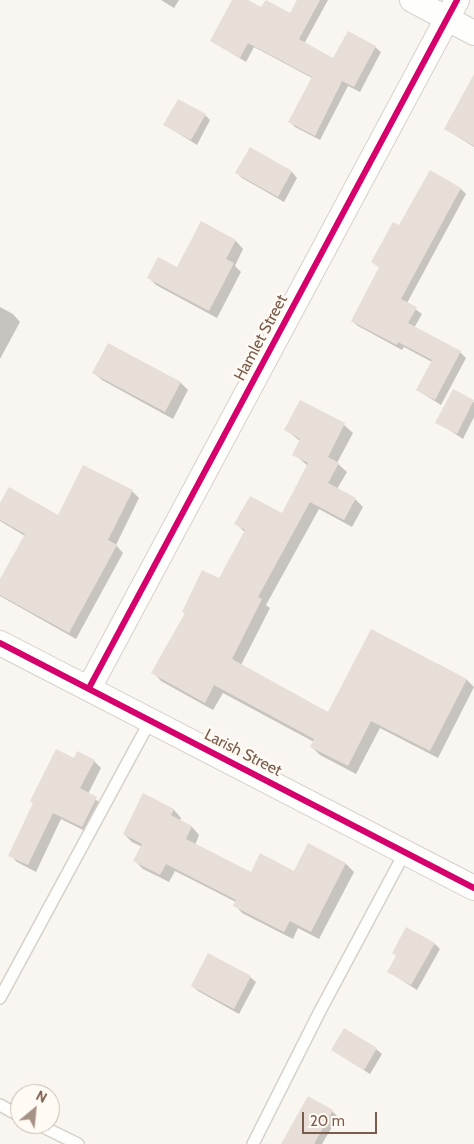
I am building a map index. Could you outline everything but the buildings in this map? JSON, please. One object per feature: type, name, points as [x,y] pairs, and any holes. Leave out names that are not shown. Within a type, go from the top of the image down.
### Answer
[{"type":"street","points":[[412,0],[452,9],[474,33]]},
{"type":"street","name":"Hamlet Street","points":[[89,688],[452,9]]},
{"type":"street","name":"Larish Street","points":[[0,643],[474,888]]},
{"type":"lane","points":[[0,998],[30,947],[150,721]]},
{"type":"lane","points":[[253,1144],[320,1011],[405,852]]},
{"type":"lane","points":[[58,1134],[78,1144]]},
{"type":"cycle path","points":[[89,688],[457,0]]},
{"type":"cycle path","points":[[0,643],[474,888]]}]
